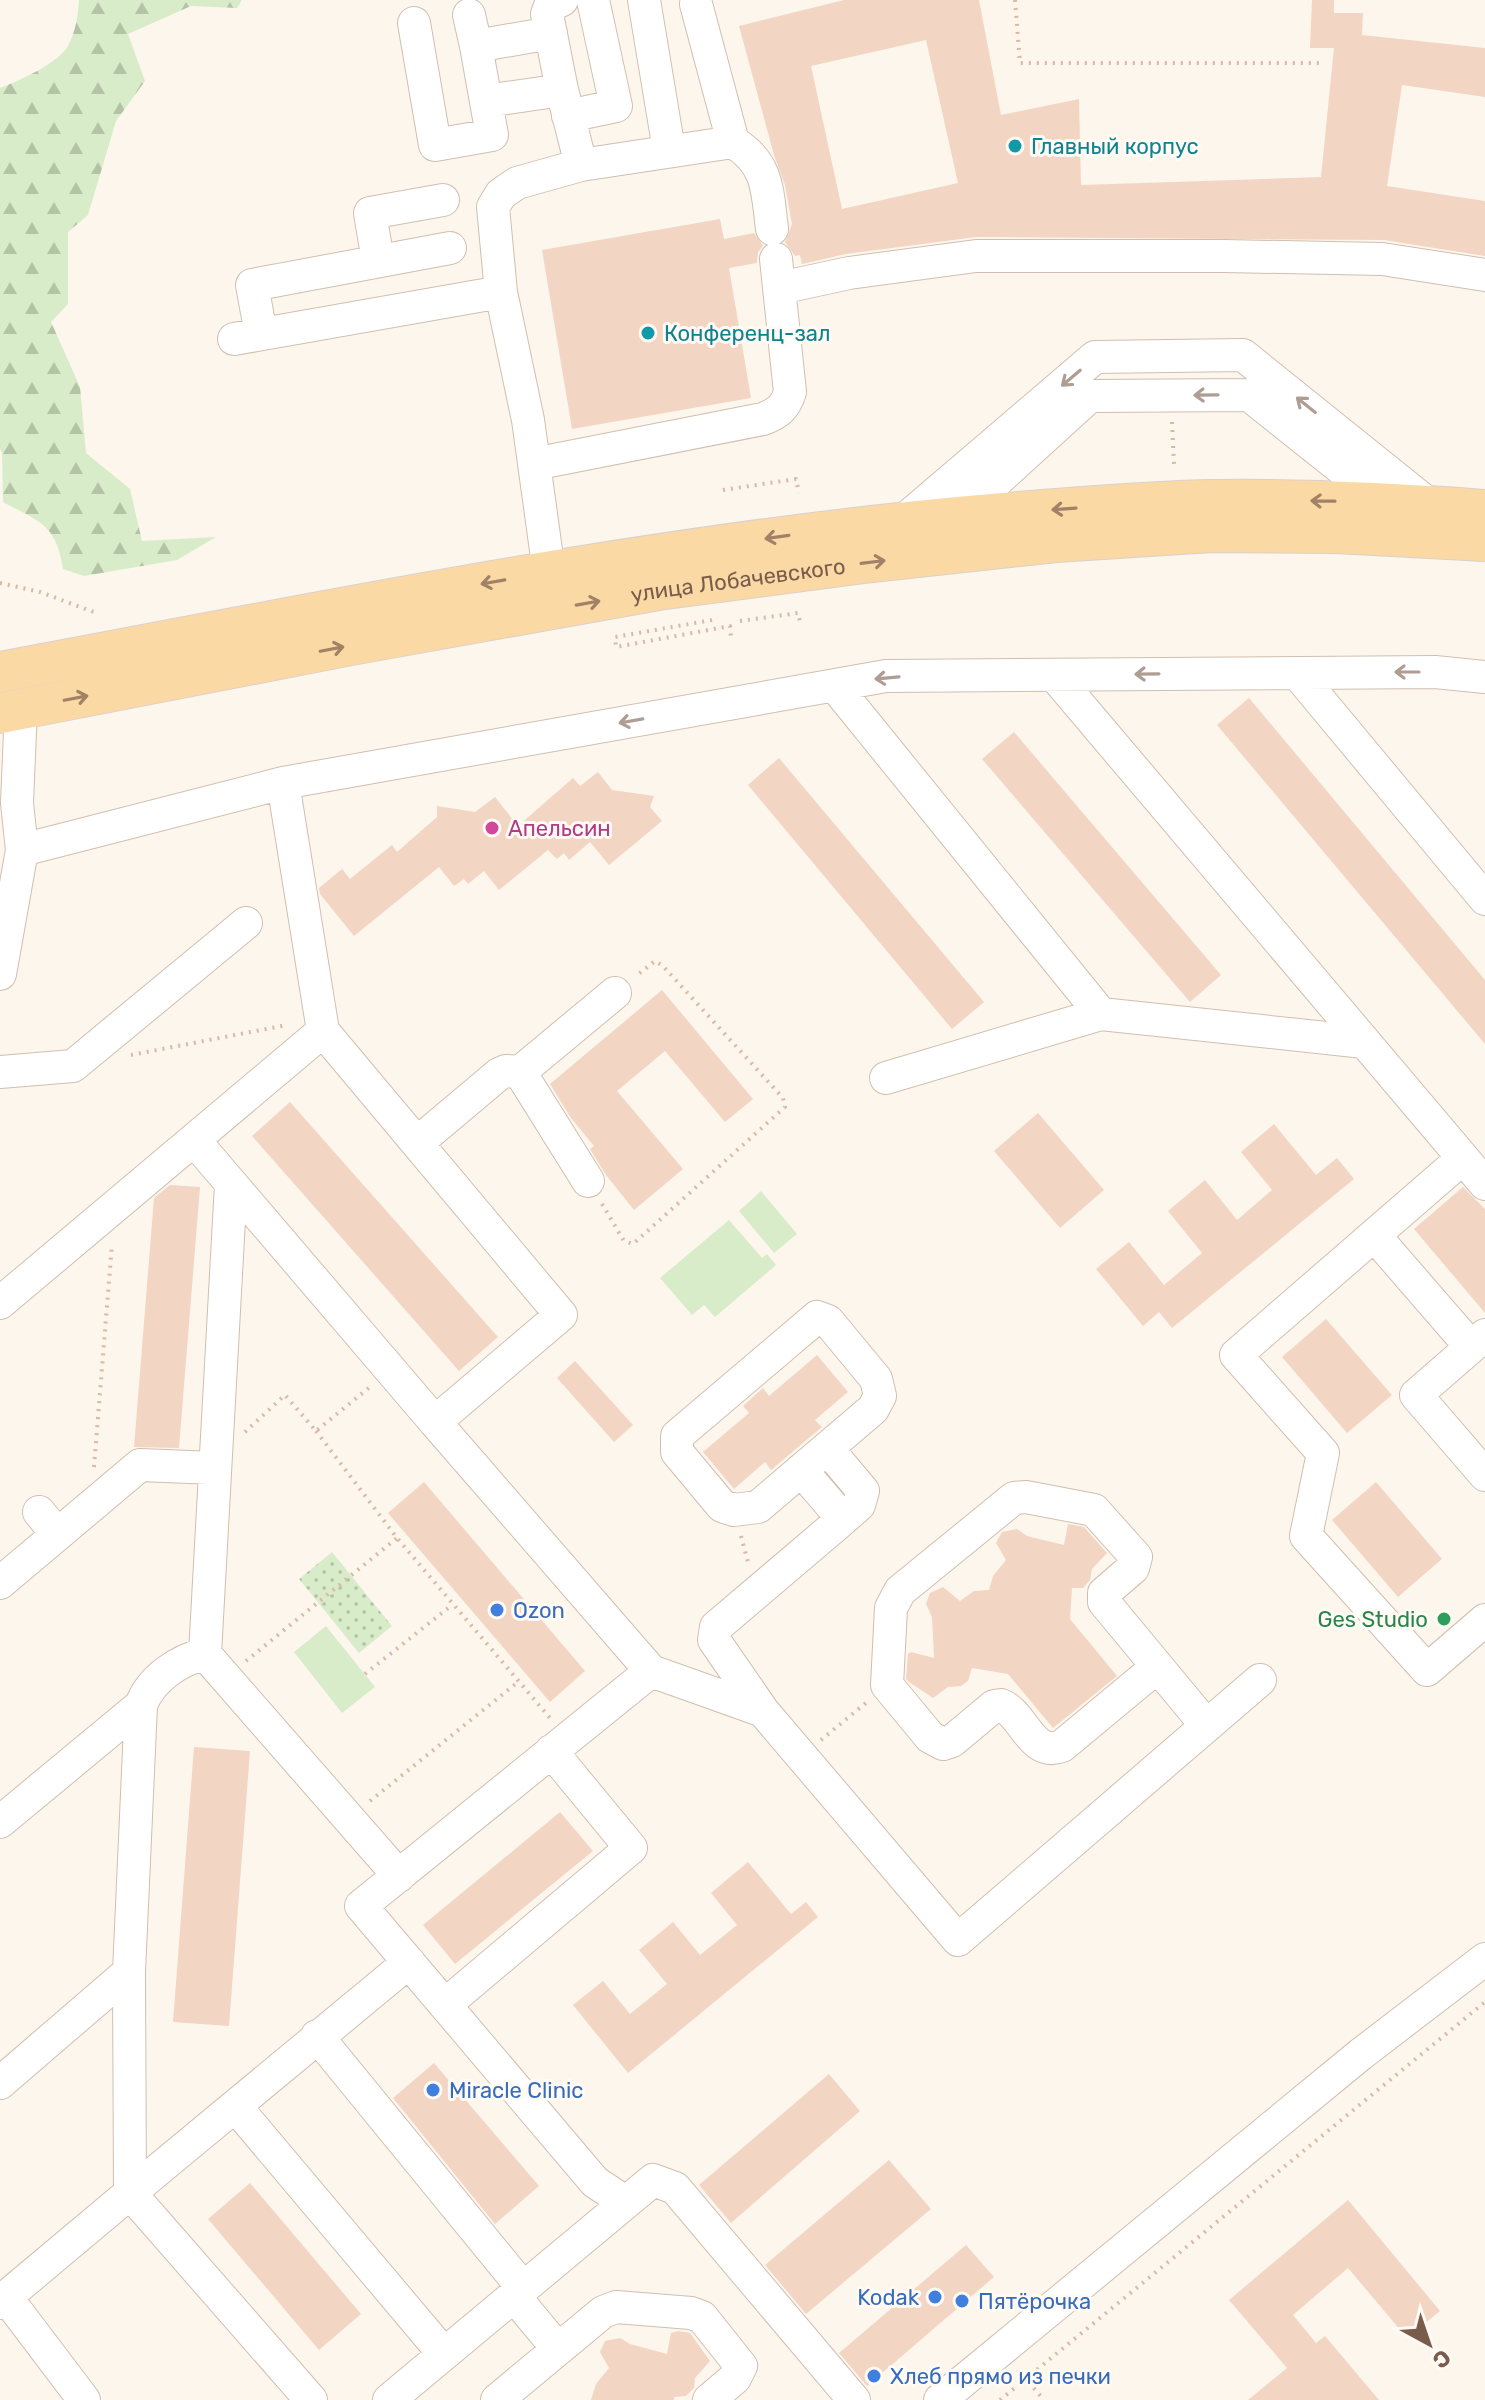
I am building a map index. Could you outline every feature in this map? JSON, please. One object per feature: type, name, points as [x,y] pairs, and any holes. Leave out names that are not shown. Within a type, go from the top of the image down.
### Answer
[{"type":"main road","name":"улица Лобачевского","points":[[0,672],[549,572],[902,522],[1212,500],[1485,510]]},
{"type":"main road","name":"улица Лобачевского","points":[[11,711],[658,590],[864,563],[1056,542],[1212,532],[1336,533],[1485,541]]},
{"type":"street","points":[[562,0],[550,6],[547,14],[581,165]]},
{"type":"street","points":[[486,101],[616,106],[593,0]]},
{"type":"street","points":[[644,0],[669,150]]},
{"type":"street","points":[[700,1],[733,142]]},
{"type":"street","points":[[414,23],[435,145],[492,135],[473,30],[551,33]]},
{"type":"street","points":[[534,464],[763,419],[777,414],[786,405],[790,392],[765,178],[749,152],[733,142],[581,165],[517,183],[501,194],[493,207],[501,292],[528,420],[534,464],[549,572]]},
{"type":"street","points":[[378,261],[370,213],[443,200]]},
{"type":"street","points":[[438,303],[438,250],[252,285],[248,336],[438,303],[501,292]]},
{"type":"street","points":[[776,259],[849,273],[976,256],[1382,259],[1485,275]]},
{"type":"street","points":[[902,522],[1095,357],[1243,355],[1432,507]]},
{"type":"street","points":[[957,517],[1090,396],[1249,395],[1386,504]]},
{"type":"street","points":[[22,850],[283,783],[886,676],[1435,672],[1485,677]]},
{"type":"street","points":[[1297,673],[1485,899]]},
{"type":"street","points":[[1054,675],[1485,1184]]},
{"type":"street","points":[[835,686],[1101,1014]]},
{"type":"street","points":[[0,974],[22,850],[11,711]]},
{"type":"street","points":[[283,783],[311,1027],[417,1143],[561,1315],[435,1422]]},
{"type":"street","points":[[0,1072],[73,1066],[246,923]]},
{"type":"street","points":[[417,1143],[499,1074],[520,1072],[615,993]]},
{"type":"street","points":[[886,1078],[1101,1014],[1364,1042]]},
{"type":"street","points":[[0,1303],[194,1140],[311,1027]]},
{"type":"street","points":[[520,1072],[588,1181]]},
{"type":"street","points":[[194,1140],[651,1671],[763,1711]]},
{"type":"street","points":[[1463,1158],[1236,1355],[1323,1453],[1306,1536],[1427,1670],[1485,1620]]},
{"type":"street","points":[[215,1665],[215,1464],[231,1184]]},
{"type":"street","points":[[1374,1235],[1478,1341],[1416,1395],[1485,1475]]},
{"type":"street","points":[[817,1317],[828,1321],[880,1387],[880,1396],[873,1409],[827,1448],[758,1507],[734,1510],[722,1506],[677,1452],[677,1436],[817,1317]]},
{"type":"street","points":[[827,1448],[863,1491],[859,1505],[716,1627],[713,1634],[716,1645],[763,1711],[958,1940],[1260,1680]]},
{"type":"street","points":[[0,1583],[48,1523],[91,1506],[140,1465],[215,1464]]},
{"type":"street","points":[[801,1470],[843,1519]]},
{"type":"street","points":[[1157,1667],[1062,1746],[1053,1749],[1037,1743],[1010,1711],[1001,1705],[994,1706],[952,1741],[937,1743],[887,1685],[891,1608],[896,1597],[1009,1501],[1020,1496],[1094,1510],[1133,1553],[1136,1562],[1104,1593],[1104,1602],[1206,1725]]},
{"type":"street","points":[[311,2400],[130,2193],[129,1972],[141,1705],[147,1688],[185,1658],[215,1665],[399,1876]]},
{"type":"street","points":[[625,2202],[595,2182],[361,1906],[651,1671]]},
{"type":"street","points":[[0,1822],[141,1705]]},
{"type":"street","points":[[446,2004],[631,1848],[560,1745]]},
{"type":"street","points":[[957,2395],[1001,2350],[1361,2054],[1485,1959]]},
{"type":"street","points":[[84,2400],[3,2300],[409,1962]]},
{"type":"street","points":[[0,2083],[129,1972]]},
{"type":"street","points":[[317,2036],[518,2292],[558,2349]]},
{"type":"street","points":[[236,2107],[444,2354]]},
{"type":"street","points":[[389,2400],[653,2180],[675,2188],[851,2399]]},
{"type":"street","points":[[497,2400],[612,2307],[697,2314],[741,2366],[735,2378],[709,2400]]},
{"type":"path","points":[[1015,0],[1020,63],[1321,63]]},
{"type":"path","points":[[1170,395],[1174,465]]},
{"type":"path","points":[[723,490],[796,479],[799,493]]},
{"type":"path","points":[[0,583],[40,592],[99,614]]},
{"type":"path","points":[[740,621],[798,613],[801,626]]},
{"type":"path","points":[[712,620],[615,637],[616,647],[730,626],[731,638]]},
{"type":"path","points":[[588,1181],[624,1241],[633,1244],[785,1107],[783,1098],[659,962],[651,964],[615,993]]},
{"type":"path","points":[[118,1058],[311,1027]]},
{"type":"path","points":[[91,1506],[115,1206]]},
{"type":"path","points":[[316,1431],[390,1370]]},
{"type":"path","points":[[215,1464],[285,1395],[397,1538],[518,1682],[560,1745]]},
{"type":"path","points":[[734,1510],[756,1593]]},
{"type":"path","points":[[215,1665],[397,1538]]},
{"type":"path","points":[[365,1674],[452,1605]]},
{"type":"path","points":[[349,1818],[518,1682]]},
{"type":"path","points":[[802,1757],[887,1685]]},
{"type":"path","points":[[1000,2400],[1485,2002]]},
{"type":"path","points":[[1001,2350],[1044,2400]]},
{"type":"green space","points":[[79,0],[242,0],[237,8],[191,6],[128,34],[145,81],[116,121],[88,215],[68,232],[68,304],[51,322],[80,387],[86,453],[130,489],[142,541],[216,537],[177,560],[84,576],[63,569],[56,542],[44,526],[3,502],[0,450],[0,88],[39,70],[65,51],[75,28]]},
{"type":"green space","points":[[761,1191],[797,1234],[774,1253],[739,1211]]},
{"type":"green space","points":[[729,1220],[762,1258],[767,1254],[776,1265],[715,1317],[704,1305],[692,1315],[660,1278]]},
{"type":"green space","points":[[332,1552],[392,1626],[359,1653],[299,1579]]},
{"type":"green space","points":[[326,1626],[375,1687],[342,1713],[294,1652]]},
{"type":"building","name":"Главный корпус","points":[[844,0],[979,0],[1001,115],[1079,99],[1081,185],[1321,177],[1334,48],[1310,48],[1312,0],[1334,0],[1334,13],[1363,13],[1362,35],[1485,48],[1485,97],[1402,85],[1387,186],[1485,201],[1485,256],[1384,240],[976,237],[846,254],[802,264],[800,255],[795,256],[785,242],[792,224],[785,185],[739,26]],"holes":[[[926,40],[958,183],[842,209],[811,66]]]},
{"type":"building","name":"Конференц-зал","points":[[720,219],[724,239],[754,233],[763,246],[758,252],[757,263],[729,268],[751,398],[572,429],[542,250]]},
{"type":"building","points":[[1249,698],[1485,980],[1485,1044],[1217,725]]},
{"type":"building","points":[[1014,732],[1221,975],[1190,1002],[982,759]]},
{"type":"building","points":[[779,758],[984,1002],[952,1029],[748,785]]},
{"type":"building","points":[[598,772],[612,790],[654,796],[650,807],[662,821],[609,865],[590,842],[569,860],[564,853],[557,859],[548,850],[499,890],[484,871],[468,884],[464,879],[454,886],[439,867],[354,936],[320,894],[319,888],[342,869],[350,879],[392,845],[397,852],[437,817],[437,806],[475,812],[495,797],[518,826],[573,778],[580,786]]},
{"type":"building","points":[[662,990],[753,1099],[725,1122],[665,1051],[617,1091],[683,1169],[634,1210],[606,1175],[590,1149],[594,1146],[571,1118],[550,1084]]},
{"type":"building","points":[[290,1102],[498,1337],[459,1371],[252,1136]]},
{"type":"building","points":[[1038,1113],[1104,1190],[1060,1228],[994,1151]]},
{"type":"building","points":[[1274,1124],[1316,1175],[1337,1158],[1354,1179],[1172,1328],[1159,1312],[1143,1326],[1096,1269],[1129,1242],[1164,1285],[1202,1253],[1168,1211],[1205,1180],[1237,1220],[1272,1190],[1241,1152]]},
{"type":"building","points":[[170,1185],[200,1187],[179,1448],[134,1447],[154,1198]]},
{"type":"building","points":[[1463,1187],[1485,1209],[1485,1313],[1414,1229]]},
{"type":"building","points":[[1326,1319],[1392,1395],[1347,1433],[1282,1357]]},
{"type":"building","points":[[817,1355],[848,1392],[815,1420],[822,1427],[771,1470],[765,1462],[734,1489],[703,1452],[749,1413],[743,1406],[763,1388],[769,1396]]},
{"type":"building","points":[[575,1361],[633,1425],[614,1442],[557,1378]]},
{"type":"building","points":[[424,1482],[585,1671],[550,1702],[388,1513]]},
{"type":"building","points":[[1376,1482],[1442,1559],[1398,1597],[1332,1520]]},
{"type":"building","points":[[1068,1524],[1084,1527],[1107,1553],[1092,1569],[1090,1580],[1083,1588],[1072,1588],[1070,1619],[1117,1676],[1053,1728],[1008,1674],[972,1668],[968,1681],[961,1686],[948,1687],[933,1698],[906,1679],[908,1654],[911,1652],[934,1658],[932,1617],[926,1604],[930,1593],[943,1587],[960,1601],[974,1591],[989,1590],[993,1576],[1006,1560],[996,1543],[1002,1532],[1017,1529],[1027,1536],[1064,1545]]},
{"type":"building","points":[[194,1747],[250,1751],[229,2026],[173,2022]]},
{"type":"building","points":[[560,1812],[593,1851],[455,1964],[423,1925]]},
{"type":"building","points":[[748,1862],[791,1914],[806,1902],[818,1917],[628,2073],[573,2005],[603,1981],[630,2014],[667,1984],[639,1950],[673,1922],[700,1955],[737,1925],[711,1893]]},
{"type":"building","points":[[434,2063],[539,2186],[495,2224],[393,2098]]},
{"type":"building","points":[[829,2074],[860,2111],[731,2223],[699,2185]]},
{"type":"building","points":[[889,2160],[931,2209],[806,2314],[765,2265]]},
{"type":"building","points":[[250,2183],[361,2314],[319,2350],[208,2219]]},
{"type":"building","points":[[1348,2200],[1440,2311],[1407,2338],[1348,2268],[1293,2315],[1316,2343],[1325,2336],[1379,2400],[1248,2400],[1287,2368],[1229,2300]]},
{"type":"building","points":[[966,2245],[994,2277],[867,2386],[839,2353]]},
{"type":"building","points":[[671,2333],[690,2333],[710,2361],[695,2378],[694,2388],[686,2396],[674,2397],[674,2400],[591,2400],[596,2384],[609,2368],[600,2352],[605,2341],[620,2338],[630,2344],[667,2354]]},
{"type":"place","name":"Главный корпус","points":[[1015,146]]},
{"type":"place","name":"Конференц-зал","points":[[648,333]]},
{"type":"place","name":"Апельсин","points":[[492,828]]},
{"type":"place","name":"Ozon","points":[[497,1610]]},
{"type":"place","name":"Ges Studio","points":[[1444,1619]]},
{"type":"place","name":"Miracle Clinic","points":[[433,2090]]},
{"type":"place","name":"Kodak","points":[[935,2297]]},
{"type":"place","name":"Пятёрочка","points":[[962,2301]]},
{"type":"place","name":"Хлеб прямо из печки","points":[[874,2376]]}]
